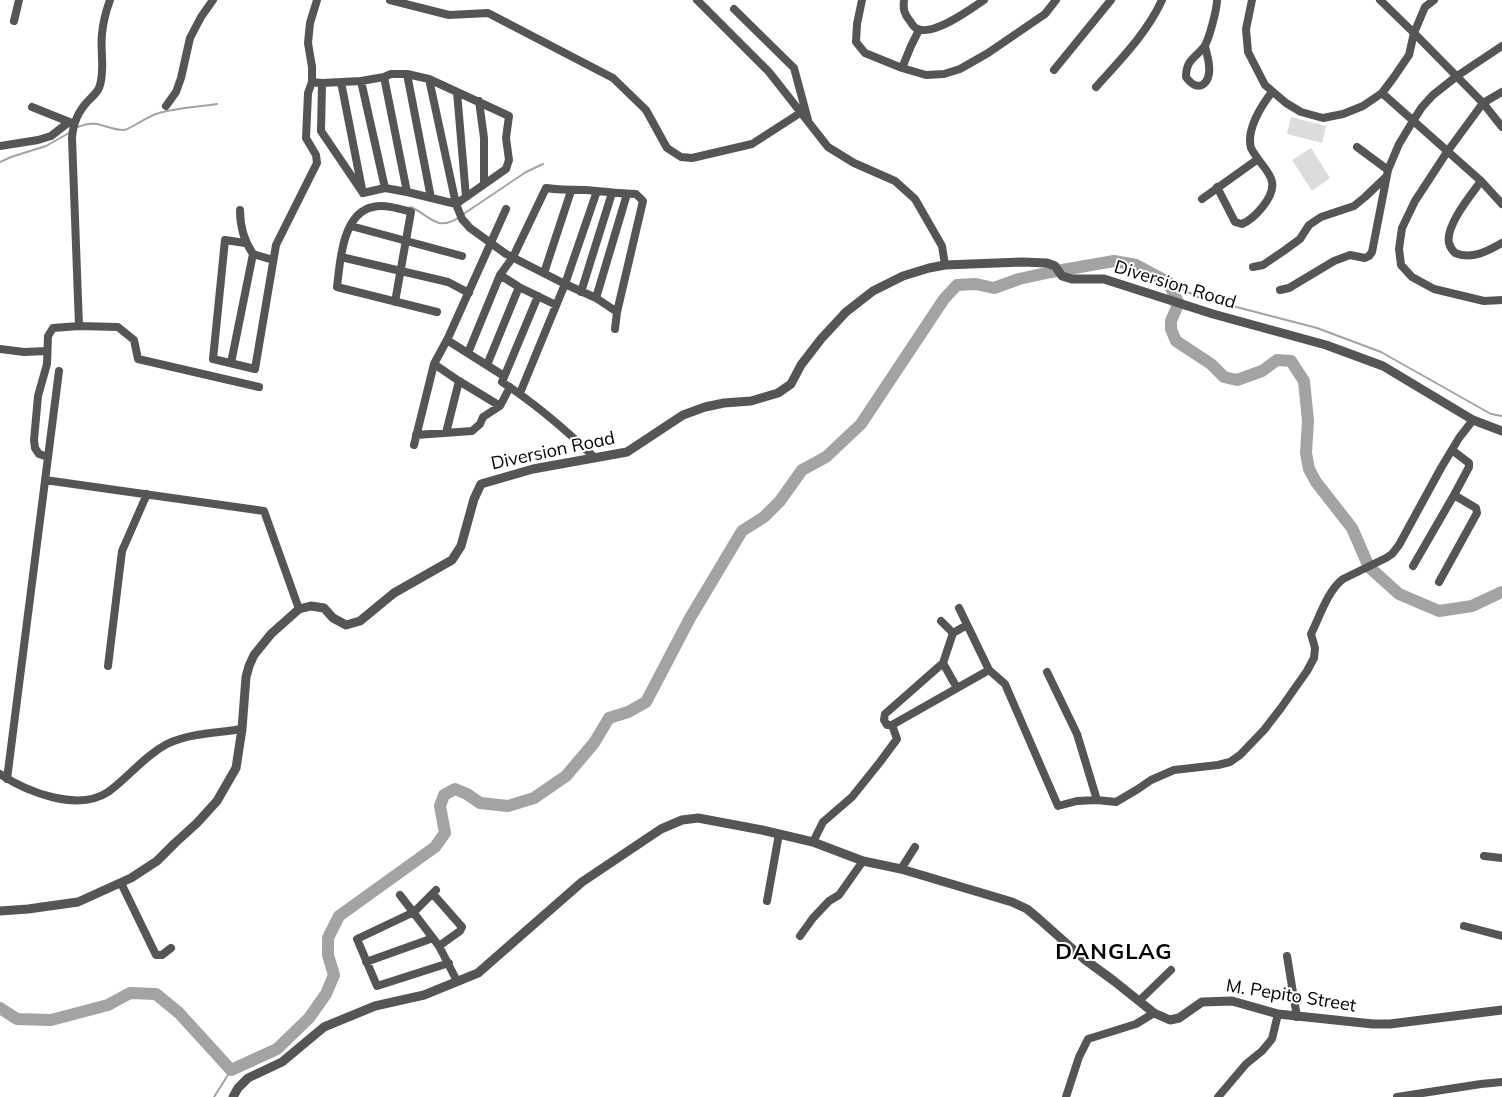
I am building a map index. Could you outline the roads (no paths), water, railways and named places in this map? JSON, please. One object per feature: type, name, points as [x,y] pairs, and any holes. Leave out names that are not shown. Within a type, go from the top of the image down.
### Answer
[{"type":"street","points":[[14,21],[19,0]]},
{"type":"street","points":[[0,146],[51,136],[71,123],[95,95],[100,86],[102,76],[102,34],[104,18],[110,0]]},
{"type":"street","points":[[166,106],[176,92],[181,78],[190,38],[213,0]]},
{"type":"street","points":[[245,243],[225,240],[213,359],[255,369],[276,245],[317,163],[316,155],[306,138],[308,93],[312,82],[312,67],[308,43],[310,23],[317,0]]},
{"type":"street","points":[[390,0],[449,15],[488,13],[613,78],[646,110],[667,148],[681,157],[692,158],[752,144],[800,113]]},
{"type":"street","points":[[697,0],[769,72],[828,147],[854,163],[895,181],[915,199],[942,246],[945,265]]},
{"type":"street","points":[[862,0],[857,24],[856,42],[865,53],[902,68],[926,75],[944,74],[960,69],[988,53],[1045,14],[1056,0]]},
{"type":"street","points":[[904,0],[903,10],[914,27],[919,30],[931,30],[967,12],[984,0]]},
{"type":"street","points":[[1054,70],[1111,0]]},
{"type":"street","points":[[1096,88],[1132,47],[1156,13],[1162,0]]},
{"type":"street","points":[[1205,46],[1210,67],[1208,78],[1205,84],[1195,86],[1186,77],[1187,66],[1193,57],[1205,46],[1217,8],[1217,0]]},
{"type":"street","points":[[1252,0],[1246,29],[1248,52],[1257,72],[1265,85],[1286,103],[1301,112],[1323,118],[1343,114],[1363,106],[1382,93],[1409,55],[1414,33],[1425,7],[1434,0]]},
{"type":"street","points":[[1380,0],[1483,103],[1502,127]]},
{"type":"street","points":[[1420,0],[1425,7]]},
{"type":"street","points":[[734,8],[794,68],[809,124]]},
{"type":"street","points":[[902,68],[919,30]]},
{"type":"street","points":[[1280,290],[1289,288],[1334,261],[1350,255],[1365,258],[1370,256],[1387,173],[1399,144],[1413,120],[1433,95],[1457,76],[1502,46]]},
{"type":"street","points":[[312,82],[361,81],[391,74],[406,74],[429,79],[509,116],[506,138],[509,160],[506,169],[456,204],[385,188],[363,193]]},
{"type":"street","points":[[406,74],[431,198]]},
{"type":"street","points":[[384,77],[407,192]]},
{"type":"street","points":[[429,79],[460,216],[470,228],[513,257],[596,298],[617,312]]},
{"type":"street","points":[[361,81],[385,188]]},
{"type":"street","points":[[340,82],[363,193]]},
{"type":"street","points":[[322,83],[321,131],[363,193]]},
{"type":"street","points":[[457,92],[466,197]]},
{"type":"street","points":[[1217,187],[1235,222],[1242,224],[1250,221],[1271,193],[1272,182],[1252,149],[1250,134],[1262,105],[1272,92]]},
{"type":"street","points":[[1502,92],[1483,103],[1447,152],[1415,201],[1402,228],[1399,249],[1401,265],[1412,277],[1434,289],[1484,301],[1502,300]]},
{"type":"street","points":[[1382,93],[1481,182],[1502,204]]},
{"type":"street","points":[[479,101],[484,138],[484,184]]},
{"type":"street","points":[[32,107],[71,123]]},
{"type":"street","points":[[71,123],[79,326]]},
{"type":"street","points":[[1357,148],[1387,173]]},
{"type":"street","points":[[1202,199],[1258,159]]},
{"type":"street","points":[[1253,267],[1263,265],[1300,239],[1309,225],[1315,221],[1329,214],[1354,206],[1387,173]]},
{"type":"street","points":[[1481,182],[1460,210],[1449,234],[1449,245],[1455,253],[1468,255],[1481,254],[1502,243]]},
{"type":"street","points":[[468,353],[500,274],[513,257],[546,188],[636,194],[643,201],[617,312],[615,329]]},
{"type":"street","points":[[544,273],[571,191]]},
{"type":"street","points":[[520,393],[565,284],[597,192]]},
{"type":"street","points":[[581,292],[612,193]]},
{"type":"street","points":[[596,298],[627,194]]},
{"type":"street","points":[[395,302],[411,212],[391,207],[373,207],[360,213],[350,226],[341,257],[338,287],[395,302],[437,312]]},
{"type":"street","points":[[240,210],[245,243],[253,254],[273,260]]},
{"type":"street","points":[[414,445],[434,364],[447,340],[506,210]]},
{"type":"street","points":[[350,226],[462,256]]},
{"type":"street","points":[[231,380],[253,254]]},
{"type":"street","points":[[341,257],[448,282],[469,292]]},
{"type":"street","name":"Diversion Road","points":[[298,609],[311,606],[324,608],[333,618],[346,625],[360,620],[394,592],[452,560],[461,546],[474,500],[481,484],[533,469],[627,452],[682,415],[705,407],[724,403],[751,401],[778,393],[791,384],[821,339],[846,312],[873,291],[903,276],[945,265],[1047,263],[1055,266],[1060,272],[1072,279],[1104,279],[1213,314],[1326,345],[1383,366],[1473,420],[1502,431]]},
{"type":"street","points":[[500,274],[518,287],[556,306]]},
{"type":"street","points":[[487,365],[518,287]]},
{"type":"street","points":[[538,296],[502,382],[520,393],[596,458]]},
{"type":"street","points":[[48,457],[40,454],[35,448],[34,440],[38,396],[47,364],[48,336],[53,328],[79,326],[118,327],[134,340],[138,359],[259,387]]},
{"type":"street","points":[[447,340],[504,376]]},
{"type":"street","points":[[0,349],[24,352],[47,351]]},
{"type":"street","points":[[434,364],[500,406]]},
{"type":"street","points":[[8,779],[59,371]]},
{"type":"street","points":[[446,433],[459,380]]},
{"type":"street","points":[[416,435],[472,431],[480,424],[483,417],[500,406],[510,387]]},
{"type":"street","points":[[959,608],[989,670],[1005,684],[1058,806],[1077,800],[1116,802],[1151,780],[1174,770],[1230,762],[1240,755],[1264,730],[1311,664],[1315,648],[1311,634],[1333,590],[1344,579],[1365,570],[1392,554],[1399,545],[1452,450],[1473,420]]},
{"type":"street","points":[[1413,566],[1469,467],[1469,463],[1452,450]]},
{"type":"street","points":[[0,911],[78,902],[121,883],[157,862],[198,823],[217,801],[236,768],[242,730],[246,677],[251,661],[271,634],[298,609],[264,511],[45,480]]},
{"type":"street","points":[[108,666],[122,551],[146,494]]},
{"type":"street","points":[[1439,582],[1477,513],[1476,508],[1454,495]]},
{"type":"street","points":[[941,621],[953,633]]},
{"type":"street","points":[[967,625],[953,633],[943,663],[885,714],[884,720],[887,725],[892,725],[989,670]]},
{"type":"street","points":[[943,663],[957,688]]},
{"type":"street","points":[[1047,672],[1077,734],[1097,800]]},
{"type":"street","points":[[814,842],[823,822],[852,797],[897,739],[892,725]]},
{"type":"street","points":[[0,774],[44,795],[73,800],[97,797],[106,793],[167,744],[186,738],[242,730]]},
{"type":"street","name":"M. Pepito Street","points":[[233,1097],[238,1088],[248,1078],[282,1062],[324,1026],[374,1006],[424,995],[478,973],[529,930],[574,888],[662,829],[682,820],[698,818],[814,842],[863,861],[901,869],[1012,902],[1027,909],[1084,959],[1147,1007],[1170,1020],[1179,1018],[1202,1002],[1232,1001],[1278,1014],[1373,1024],[1390,1024],[1502,1010]]},
{"type":"street","points":[[767,902],[779,834]]},
{"type":"street","points":[[901,869],[915,847]]},
{"type":"street","points":[[1484,856],[1502,858]]},
{"type":"street","points":[[800,936],[829,901],[839,895],[863,861]]},
{"type":"street","points":[[121,883],[156,955],[162,955],[171,948]]},
{"type":"street","points":[[439,946],[460,931],[462,927],[434,892],[414,912],[357,939],[377,986],[449,963]]},
{"type":"street","points":[[400,895],[439,946],[458,981]]},
{"type":"street","points":[[1464,926],[1502,936]]},
{"type":"street","points":[[366,962],[433,938]]},
{"type":"street","points":[[1287,956],[1297,1016]]},
{"type":"street","points":[[1066,1097],[1082,1049],[1088,1039],[1136,1024],[1171,970]]},
{"type":"street","points":[[1218,1097],[1246,1064],[1272,1039],[1278,1014]]},
{"type":"street","points":[[1397,1097],[1502,1082]]},
{"type":"waterway","points":[[78,127],[97,124],[117,130],[124,130],[159,113],[217,104]]},
{"type":"waterway","points":[[0,162],[46,146],[69,133]]},
{"type":"waterway","points":[[462,215],[526,172],[543,164]]},
{"type":"waterway","points":[[411,207],[439,223],[451,222],[458,218]]},
{"type":"waterway","points":[[0,1008],[17,1019],[51,1020],[108,1005],[130,993],[156,994],[179,1013],[231,1070],[277,1049],[309,1018],[326,994],[334,975],[328,955],[328,938],[339,916],[435,847],[445,833],[440,806],[444,795],[455,789],[467,794],[480,803],[508,806],[534,798],[566,776],[594,743],[609,718],[628,712],[646,702],[690,618],[742,531],[764,517],[780,501],[802,470],[826,457],[861,424],[944,299],[957,285],[976,284],[994,288],[1019,279],[1114,261],[1136,265],[1168,282],[1178,302]]},
{"type":"waterway","points":[[1168,282],[1198,297],[1317,328],[1381,352],[1491,414],[1502,416]]},
{"type":"waterway","points":[[1177,307],[1171,321],[1171,329],[1176,341],[1211,364],[1224,377],[1237,380],[1262,371],[1277,360],[1291,361],[1304,381],[1308,421],[1306,453],[1309,469],[1316,482],[1352,528],[1369,567],[1399,594],[1439,611],[1472,606],[1502,592]]},
{"type":"waterway","points":[[214,1097],[231,1070]]},
{"type":"district","name":"DANGLAG","points":[[1114,952]]}]
